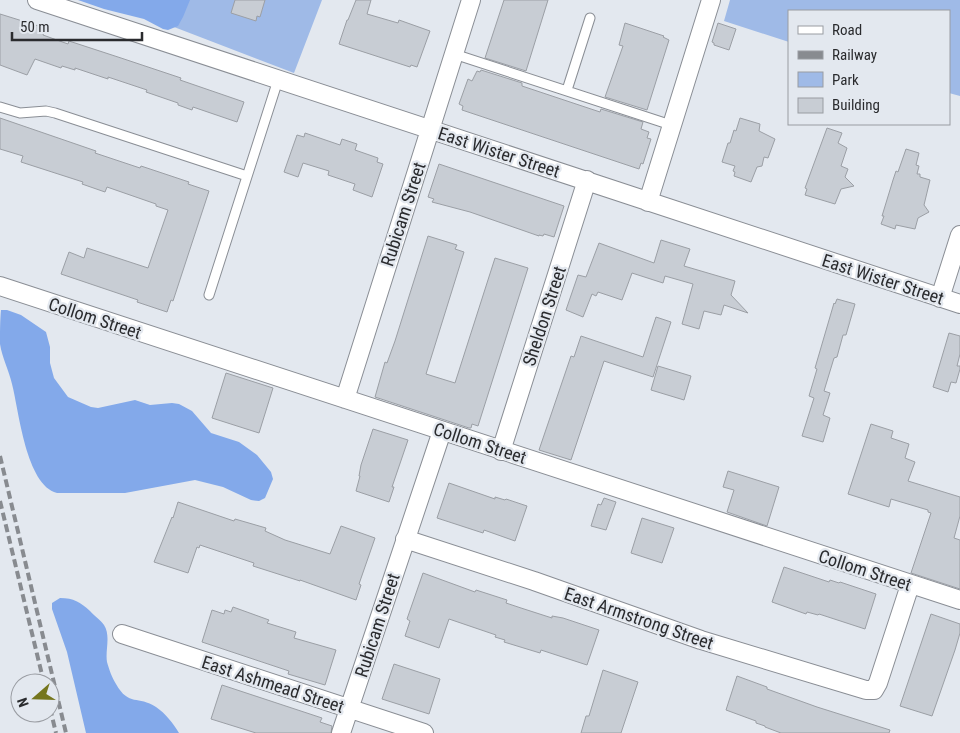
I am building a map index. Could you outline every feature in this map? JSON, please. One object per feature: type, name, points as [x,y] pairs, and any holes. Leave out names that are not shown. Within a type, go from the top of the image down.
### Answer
[{"type":"street","name":"East Wister Street","points":[[37,0],[960,304]]},
{"type":"street","name":"Rubicam Street","points":[[345,399],[471,0]]},
{"type":"street","points":[[648,202],[711,0]]},
{"type":"street","name":"Sheldon Street","points":[[501,451],[587,180]]},
{"type":"street","points":[[940,298],[960,236]]},
{"type":"street","name":"Collom Street","points":[[0,286],[960,600]]},
{"type":"street","name":"Rubicam Street","points":[[341,733],[442,431]]},
{"type":"street","name":"East Armstrong Street","points":[[405,539],[534,581],[701,640],[866,690],[874,690],[878,683],[910,585]]},
{"type":"street","name":"East Ashmead Street","points":[[122,634],[424,733]]},
{"type":"lane","points":[[566,90],[590,18]]},
{"type":"lane","points":[[454,54],[671,125]]},
{"type":"lane","points":[[209,295],[278,80]]},
{"type":"lane","points":[[0,107],[20,113],[37,111],[55,113],[247,176]]},
{"type":"green space","points":[[139,0],[322,0],[294,73],[135,12]]},
{"type":"green space","points":[[730,0],[960,0],[960,96],[950,93],[950,10],[788,10],[788,42],[724,21]]},
{"type":"shaded area","points":[[78,0],[190,0],[178,26],[168,30],[144,19]]},
{"type":"shaded area","points":[[1,310],[21,315],[46,332],[54,378],[68,397],[98,408],[135,400],[150,405],[179,404],[192,411],[211,433],[239,442],[257,455],[271,472],[273,479],[265,498],[259,501],[251,500],[223,487],[195,480],[125,493],[57,493],[46,487],[31,462],[21,428],[12,384],[2,354],[0,344]]},
{"type":"shaded area","points":[[60,598],[80,603],[104,625],[107,634],[107,662],[113,679],[125,696],[156,707],[169,719],[179,733],[86,733],[67,652],[52,609],[52,603]]},
{"type":"building","points":[[235,0],[265,0],[260,17],[257,16],[256,21],[231,13]]},
{"type":"building","points":[[356,0],[371,0],[367,14],[398,23],[399,20],[430,31],[417,67],[411,65],[410,67],[339,44]]},
{"type":"building","points":[[504,0],[548,0],[526,71],[485,58]]},
{"type":"building","points":[[0,14],[45,28],[43,35],[68,44],[69,41],[181,78],[180,80],[244,102],[237,122],[193,107],[192,110],[146,92],[147,90],[75,68],[75,70],[62,66],[61,68],[35,59],[27,75],[0,65]]},
{"type":"building","points":[[625,23],[664,36],[669,40],[647,110],[605,97],[623,46],[619,45]]},
{"type":"building","points":[[718,23],[736,29],[729,50],[714,45],[712,42]]},
{"type":"building","points":[[481,70],[600,112],[601,109],[643,122],[641,129],[649,132],[647,138],[651,139],[643,164],[641,163],[639,169],[462,110],[463,106],[459,104],[468,79],[472,81],[477,71],[480,72]]},
{"type":"building","points":[[0,118],[96,151],[95,153],[189,182],[188,184],[209,191],[173,301],[171,300],[167,312],[137,302],[138,300],[61,274],[69,252],[84,258],[87,248],[148,268],[168,210],[107,187],[105,192],[82,184],[83,182],[21,162],[23,156],[0,149]]},
{"type":"building","points":[[740,118],[760,124],[759,131],[775,139],[768,158],[764,157],[762,166],[757,167],[751,182],[734,176],[735,166],[722,162],[728,143],[730,143],[734,130],[736,131]]},
{"type":"building","points":[[827,128],[842,133],[838,143],[847,148],[841,166],[848,169],[845,177],[854,186],[841,189],[835,204],[805,195],[807,189],[805,188]]},
{"type":"building","points":[[305,133],[340,145],[342,139],[357,144],[355,150],[378,158],[377,162],[383,164],[372,197],[353,190],[355,184],[328,175],[329,171],[303,163],[298,177],[284,172],[297,135],[304,137]]},
{"type":"building","points":[[906,149],[919,153],[916,165],[919,166],[917,174],[930,180],[924,205],[929,212],[918,218],[915,229],[896,225],[895,229],[881,224],[884,216],[882,216],[896,171],[898,172]]},
{"type":"building","points":[[439,164],[564,206],[554,237],[544,234],[539,236],[470,212],[432,202],[434,199],[428,197]]},
{"type":"building","points":[[428,236],[457,245],[455,249],[464,252],[426,374],[455,383],[495,258],[528,268],[478,426],[472,424],[471,428],[375,397]]},
{"type":"building","points":[[661,240],[690,249],[684,266],[735,281],[731,295],[748,313],[724,305],[721,315],[704,311],[699,329],[682,324],[693,284],[665,276],[663,283],[632,273],[622,300],[598,292],[596,296],[592,294],[583,317],[566,310],[578,275],[586,277],[599,243],[654,263]]},
{"type":"building","points":[[837,299],[855,304],[846,335],[843,335],[824,391],[830,393],[823,415],[830,418],[823,442],[802,436],[814,398],[809,396],[817,369],[815,368],[834,303]]},
{"type":"building","points":[[656,317],[671,322],[653,377],[604,361],[571,460],[539,450],[571,356],[574,357],[581,336],[643,357]]},
{"type":"building","points":[[949,333],[960,336],[960,354],[957,366],[960,366],[960,369],[956,383],[951,382],[948,392],[933,387]]},
{"type":"building","points":[[658,366],[691,376],[684,400],[651,390]]},
{"type":"building","points":[[226,373],[273,388],[259,433],[212,418]]},
{"type":"building","points":[[871,424],[893,431],[891,438],[909,444],[905,458],[915,462],[908,481],[960,497],[960,516],[954,538],[960,540],[960,589],[911,573],[931,513],[928,510],[891,499],[889,507],[848,494]]},
{"type":"building","points":[[373,429],[408,440],[392,487],[394,487],[389,502],[356,491],[361,465]]},
{"type":"building","points":[[728,471],[779,487],[767,526],[727,512],[734,490],[723,487]]},
{"type":"building","points":[[449,483],[495,499],[495,497],[506,499],[527,506],[515,541],[484,530],[483,533],[437,518]]},
{"type":"building","points":[[604,498],[616,502],[606,530],[591,526],[598,504],[601,505]]},
{"type":"building","points":[[178,502],[234,521],[235,519],[266,528],[265,531],[285,540],[330,554],[341,526],[375,538],[359,584],[361,585],[356,600],[253,566],[254,563],[200,545],[199,548],[197,547],[188,573],[154,562]]},
{"type":"building","points":[[642,518],[674,528],[662,563],[631,553]]},
{"type":"building","points":[[784,567],[829,582],[830,580],[840,582],[876,594],[865,629],[819,614],[807,612],[806,614],[772,602]]},
{"type":"building","points":[[423,573],[475,592],[476,590],[507,600],[506,603],[521,608],[552,618],[552,616],[563,618],[599,630],[587,665],[541,650],[540,653],[504,642],[505,640],[495,637],[496,635],[449,619],[439,648],[405,636],[410,621],[407,619]]},
{"type":"building","points":[[233,607],[269,620],[267,623],[296,632],[294,638],[336,650],[325,685],[288,674],[289,671],[202,642],[212,610],[224,614],[225,610],[231,612]]},
{"type":"building","points":[[931,614],[960,624],[960,633],[955,650],[932,716],[900,706]]},
{"type":"building","points":[[394,664],[440,679],[429,714],[382,699]]},
{"type":"building","points":[[603,670],[638,682],[621,733],[581,733],[586,716],[589,716]]},
{"type":"building","points":[[737,676],[817,707],[890,730],[889,733],[781,733],[765,727],[756,723],[756,721],[726,710]]},
{"type":"building","points":[[222,685],[322,718],[320,722],[332,726],[331,733],[256,733],[211,719]]},
{"type":"railway","points":[[0,456],[66,733]]},
{"type":"railway","points":[[0,501],[42,673]]},
{"type":"railway","points":[[54,723],[56,733]]}]
